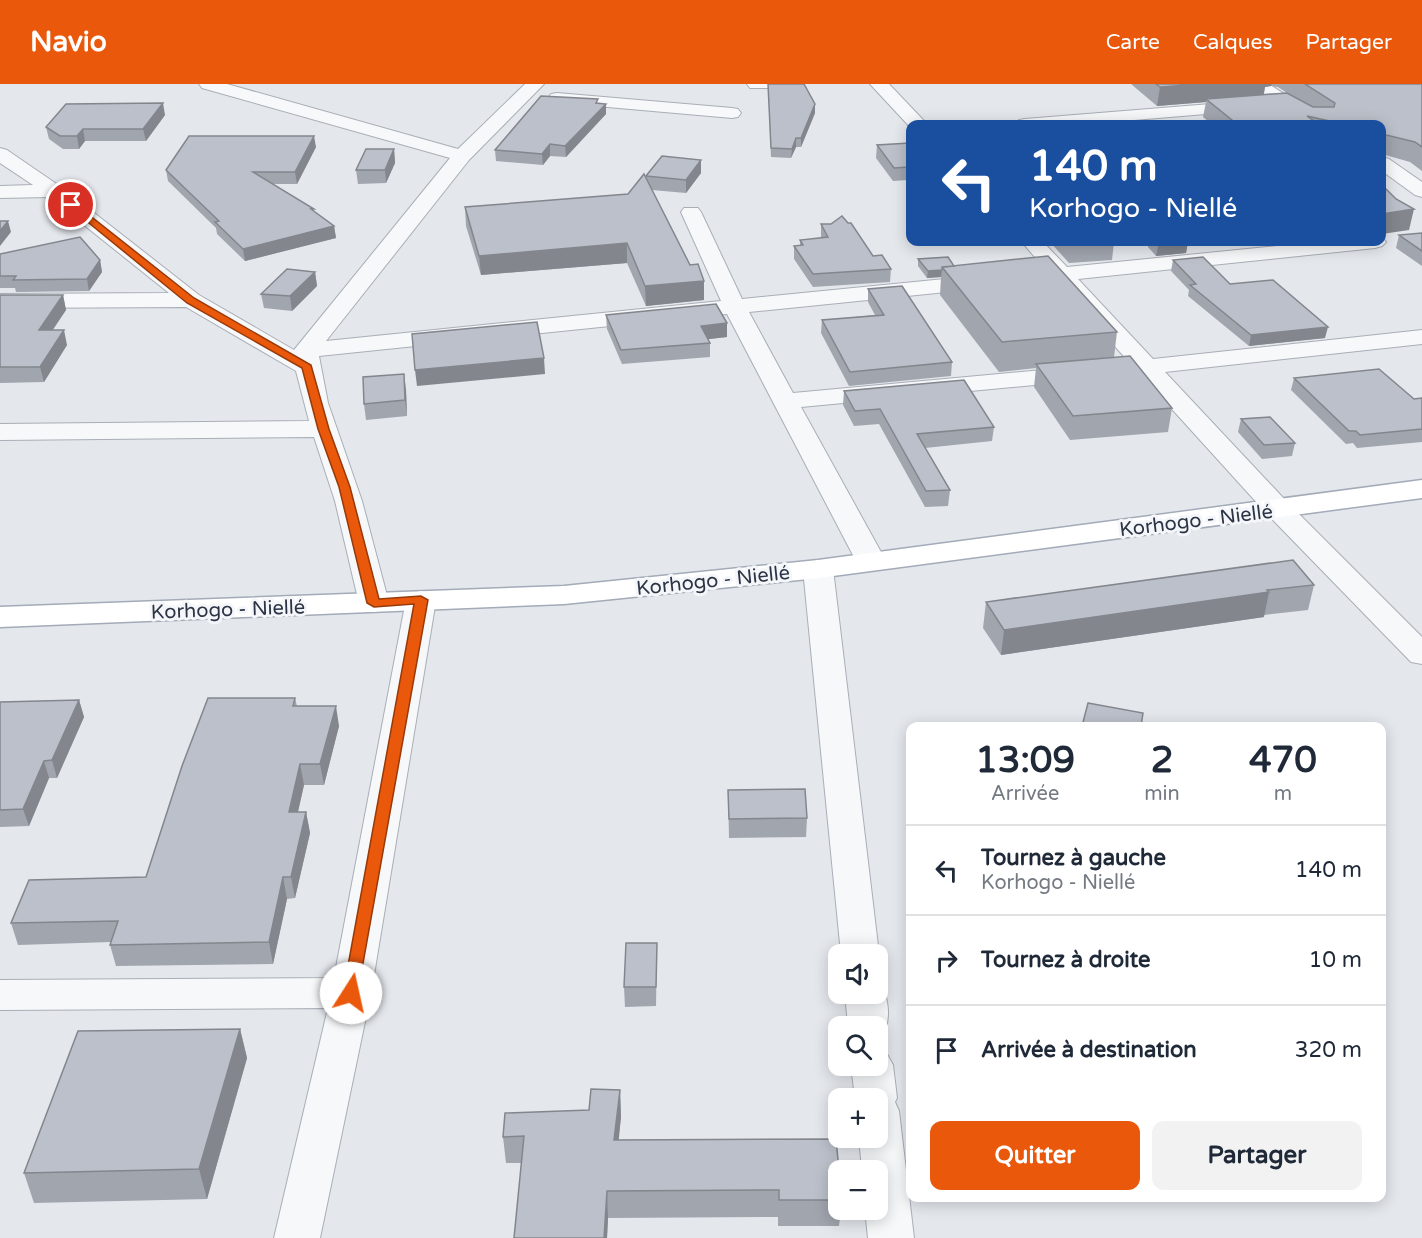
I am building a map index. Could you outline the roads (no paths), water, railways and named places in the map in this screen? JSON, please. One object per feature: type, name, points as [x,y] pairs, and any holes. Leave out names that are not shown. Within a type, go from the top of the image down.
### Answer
[{"type":"main road","name":"Korhogo - Niellé","points":[[0,616],[564,595],[818,569],[1422,489]]},
{"type":"street","points":[[208,84],[462,156]]},
{"type":"street","points":[[756,84],[764,84]]},
{"type":"street","points":[[879,84],[914,120]]},
{"type":"street","points":[[1257,84],[1315,120]]},
{"type":"street","points":[[306,358],[462,156],[529,89],[732,113]]},
{"type":"street","points":[[1075,120],[1287,103]]},
{"type":"street","points":[[0,154],[54,191],[191,300],[306,358],[734,306],[1335,246]]},
{"type":"street","points":[[1386,165],[1413,163]]},
{"type":"street","points":[[1386,167],[1422,191]]},
{"type":"street","points":[[0,192],[54,191]]},
{"type":"street","points":[[691,212],[734,306],[871,561]]},
{"type":"street","points":[[1036,246],[1278,509],[1422,655]]},
{"type":"street","points":[[0,301],[191,300]]},
{"type":"street","points":[[785,401],[1148,367],[1422,337]]},
{"type":"street","points":[[306,358],[324,429],[344,487],[374,603]]},
{"type":"street","points":[[0,432],[324,429]]},
{"type":"street","points":[[818,569],[859,944]]},
{"type":"street","points":[[297,1238],[351,993],[421,600]]},
{"type":"street","points":[[0,995],[351,993]]},
{"type":"street","points":[[882,1148],[891,1238]]}]
